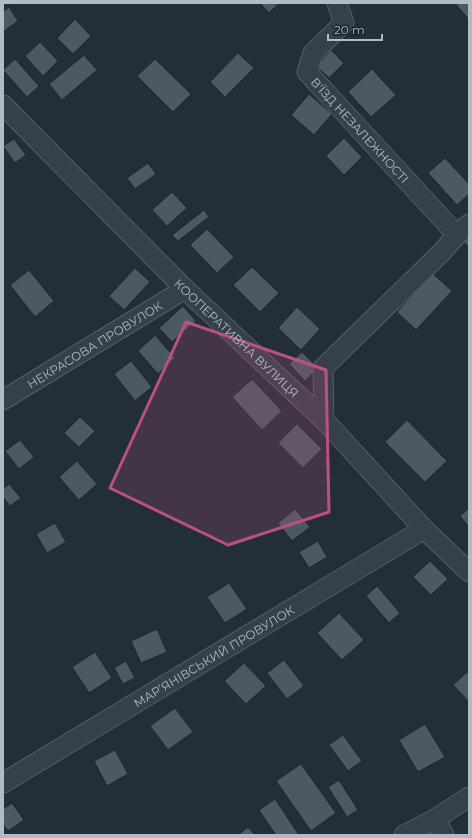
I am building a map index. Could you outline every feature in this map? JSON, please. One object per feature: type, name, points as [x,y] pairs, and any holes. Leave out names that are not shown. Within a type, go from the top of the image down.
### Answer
[{"type":"street","name":"В'ЇЗД НЕЗАЛЕЖНОСТІ","points":[[337,3],[344,23],[313,53],[307,72],[463,229]]},
{"type":"street","name":"КООПЕРАТИВНА ВУЛИЦЯ","points":[[3,105],[185,289],[324,420],[424,529],[469,572]]},
{"type":"street","points":[[324,420],[323,368],[442,252],[463,229]]},
{"type":"street","name":"НЕКРАСОВА ПРОВУЛОК","points":[[3,400],[185,289]]},
{"type":"street","name":"МАР’ЯНІВСЬКИЙ ПРОВУЛОК","points":[[3,783],[424,529]]},
{"type":"street","points":[[404,835],[435,819],[469,797]]},
{"type":"street","points":[[435,819],[444,835]]},
{"type":"highlighted area","points":[[186,322],[326,370],[329,512],[228,545],[110,488]]},
{"type":"building","points":[[260,3],[279,3],[269,13]]},
{"type":"building","points":[[455,3],[469,3],[469,20]]},
{"type":"building","points":[[9,7],[18,21],[3,32],[3,12]]},
{"type":"building","points":[[75,19],[91,36],[73,54],[57,38]]},
{"type":"building","points":[[40,42],[58,61],[43,76],[25,56]]},
{"type":"building","points":[[331,50],[344,63],[329,78],[316,66]]},
{"type":"building","points":[[238,53],[254,68],[225,97],[210,82]]},
{"type":"building","points":[[84,55],[97,70],[62,100],[49,84]]},
{"type":"building","points":[[15,59],[39,86],[27,97],[3,70]]},
{"type":"building","points":[[155,59],[191,94],[173,112],[137,76]]},
{"type":"building","points":[[372,69],[396,95],[371,117],[348,92]]},
{"type":"building","points":[[309,94],[332,114],[314,135],[291,115]]},
{"type":"building","points":[[344,138],[362,157],[344,175],[326,156]]},
{"type":"building","points":[[14,139],[26,155],[15,163],[3,146]]},
{"type":"building","points":[[445,158],[469,184],[469,194],[457,205],[428,173]]},
{"type":"building","points":[[148,163],[156,174],[135,189],[127,178]]},
{"type":"building","points":[[172,192],[187,208],[167,226],[152,210]]},
{"type":"building","points":[[204,210],[209,217],[178,241],[172,235]]},
{"type":"building","points":[[207,229],[234,257],[217,273],[190,245]]},
{"type":"building","points":[[469,236],[469,248],[463,241]]},
{"type":"building","points":[[252,267],[279,293],[260,312],[233,285]]},
{"type":"building","points":[[135,268],[150,282],[124,310],[109,296]]},
{"type":"building","points":[[29,270],[54,301],[35,317],[10,285]]},
{"type":"building","points":[[432,273],[452,291],[416,330],[397,312]]},
{"type":"building","points":[[183,306],[196,321],[172,342],[159,328]]},
{"type":"building","points":[[297,307],[320,329],[301,350],[278,328]]},
{"type":"building","points":[[155,335],[175,358],[158,374],[138,351]]},
{"type":"building","points":[[302,352],[318,368],[305,381],[289,364]]},
{"type":"building","points":[[131,361],[152,387],[135,401],[114,374]]},
{"type":"building","points":[[252,379],[282,411],[262,430],[232,397]]},
{"type":"building","points":[[80,417],[95,431],[79,447],[64,433]]},
{"type":"building","points":[[407,420],[447,461],[425,482],[385,442]]},
{"type":"building","points":[[297,424],[322,449],[303,468],[278,443]]},
{"type":"building","points":[[20,440],[34,457],[19,469],[5,451]]},
{"type":"building","points":[[77,461],[97,484],[79,500],[59,477]]},
{"type":"building","points":[[9,484],[21,498],[10,506],[3,497],[3,489]]},
{"type":"building","points":[[469,508],[469,527],[460,516]]},
{"type":"building","points":[[295,509],[310,527],[292,541],[278,523]]},
{"type":"building","points":[[55,523],[66,542],[47,553],[36,534]]},
{"type":"building","points":[[318,541],[327,557],[309,568],[299,552]]},
{"type":"building","points":[[430,561],[448,579],[431,595],[413,577]]},
{"type":"building","points":[[229,583],[247,609],[225,623],[207,597]]},
{"type":"building","points":[[377,586],[400,613],[389,623],[366,596]]},
{"type":"building","points":[[339,613],[364,640],[342,660],[317,633]]},
{"type":"building","points":[[157,629],[167,652],[141,663],[131,641]]},
{"type":"building","points":[[95,652],[112,678],[89,693],[72,667]]},
{"type":"building","points":[[284,660],[304,686],[287,699],[267,673]]},
{"type":"building","points":[[126,661],[135,678],[123,684],[114,668]]},
{"type":"building","points":[[244,663],[266,686],[246,704],[224,681]]},
{"type":"building","points":[[467,672],[469,674],[469,702],[453,685]]},
{"type":"building","points":[[175,708],[193,732],[168,750],[150,726]]},
{"type":"building","points":[[425,724],[445,757],[418,772],[399,740]]},
{"type":"building","points":[[343,735],[362,761],[348,771],[329,745]]},
{"type":"building","points":[[115,750],[128,774],[107,786],[94,761]]},
{"type":"building","points":[[301,764],[336,813],[311,831],[276,781]]},
{"type":"building","points":[[339,780],[358,810],[347,817],[328,787]]},
{"type":"building","points":[[275,799],[299,835],[276,835],[259,810]]},
{"type":"building","points":[[12,803],[24,820],[8,831],[3,824],[3,809]]},
{"type":"building","points":[[248,827],[255,835],[238,835]]}]
